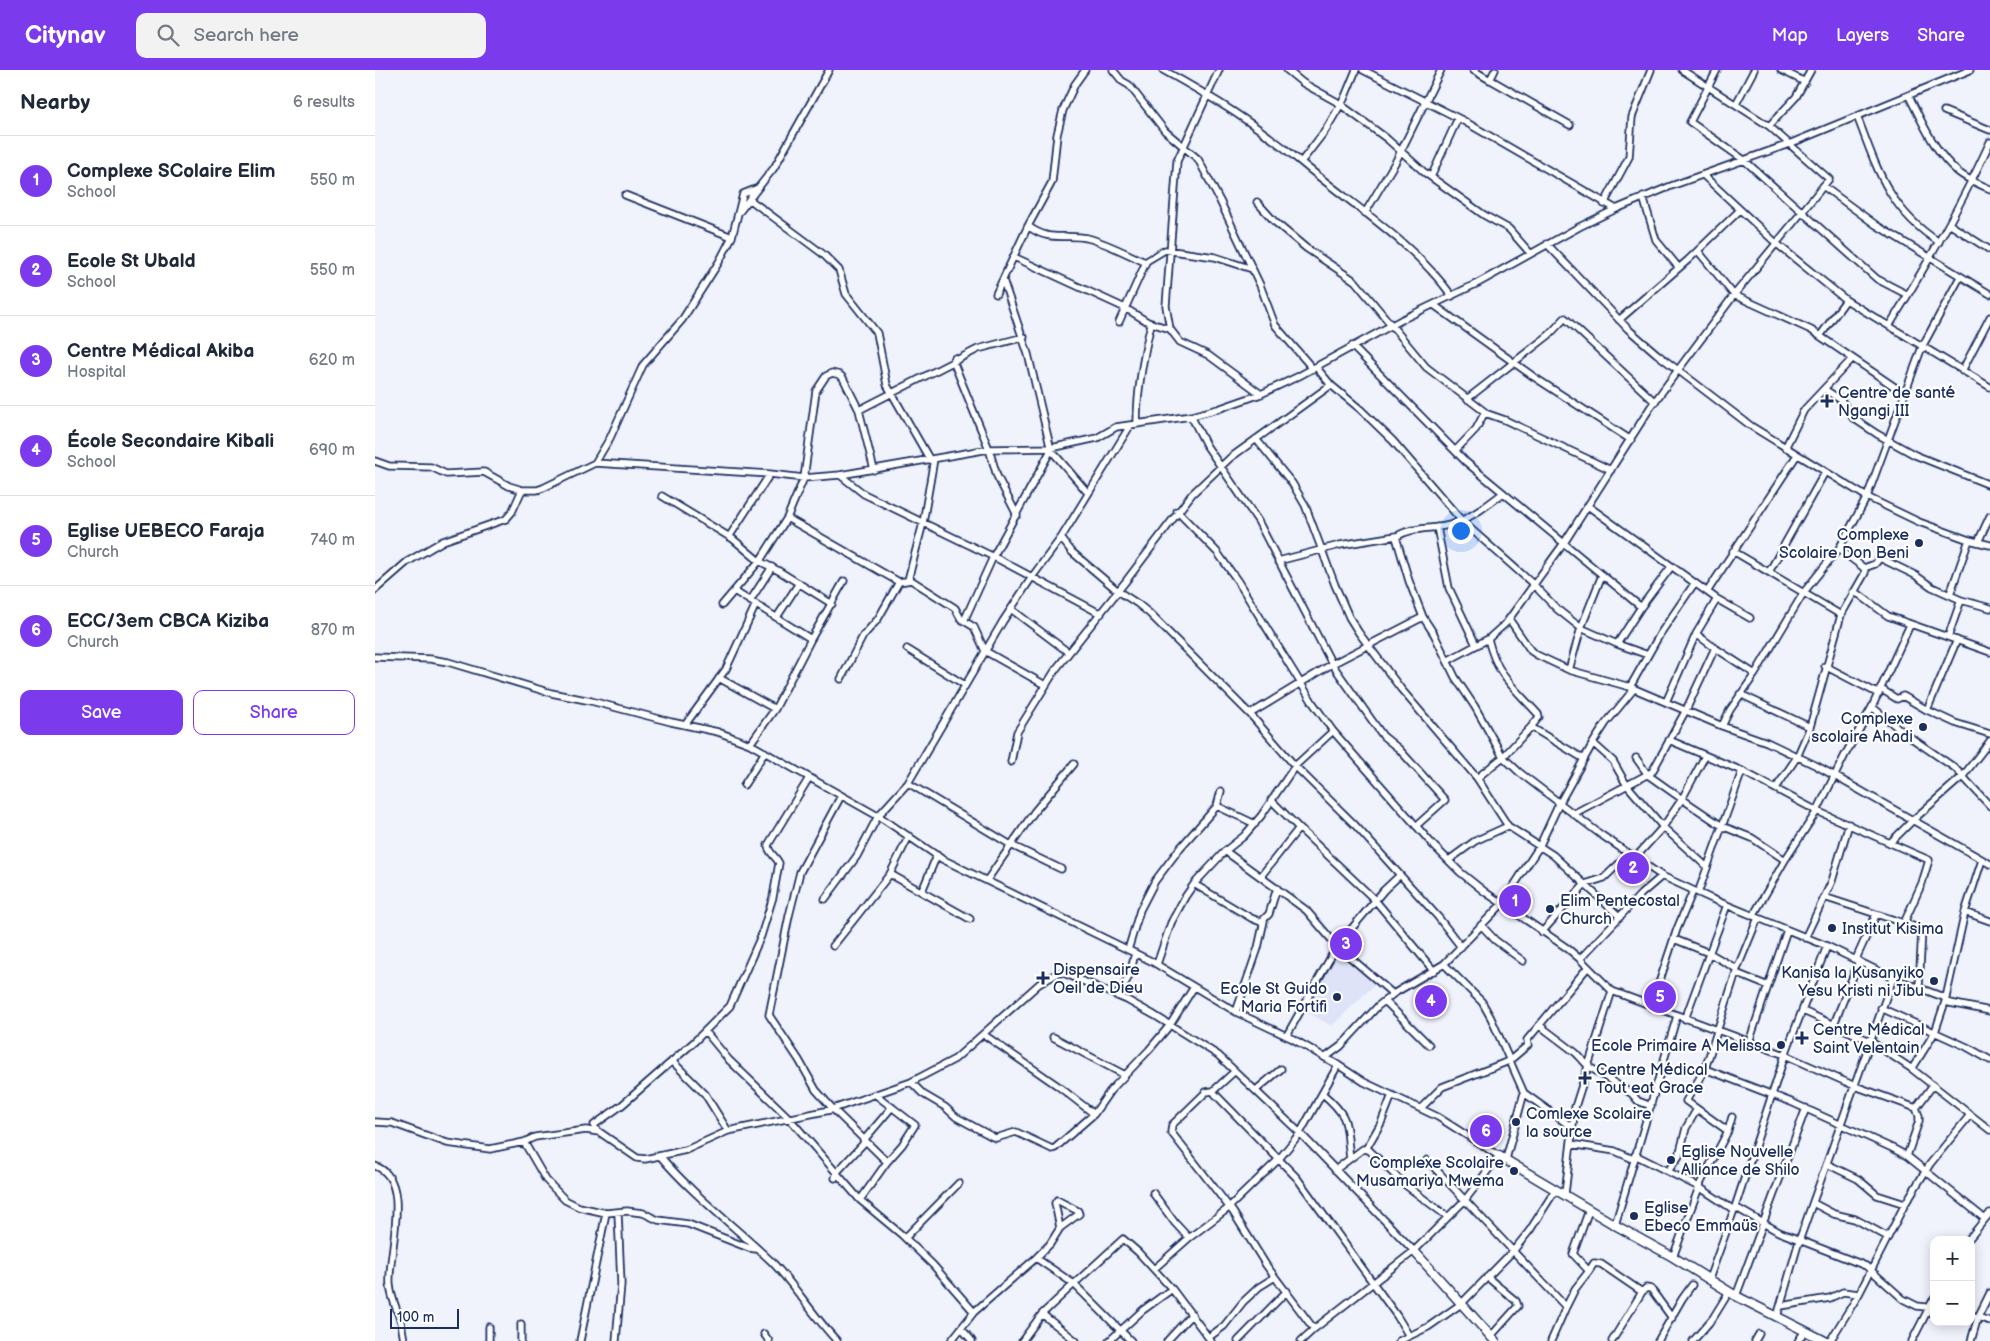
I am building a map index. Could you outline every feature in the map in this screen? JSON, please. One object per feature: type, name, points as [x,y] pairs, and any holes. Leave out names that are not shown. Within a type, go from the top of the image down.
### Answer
[{"type":"street","points":[[740,211],[781,155],[829,70]]},
{"type":"street","points":[[996,294],[1028,226],[1053,180],[1057,136],[1063,110],[1075,84],[1085,70]]},
{"type":"street","points":[[1113,70],[1122,81],[1129,85],[1165,131],[1198,159],[1252,269],[1276,326],[1331,385],[1360,408],[1393,441],[1462,521],[1533,584],[1557,609],[1581,628],[1648,655]]},
{"type":"street","points":[[1163,70],[1207,94],[1273,138],[1422,261],[1452,296]]},
{"type":"street","points":[[1219,70],[1179,156],[1176,171],[1166,301],[1170,329],[1181,343],[1205,354],[1261,394]]},
{"type":"street","points":[[1287,70],[1303,83],[1340,105],[1386,138],[1431,177],[1484,215],[1509,230],[1530,254]]},
{"type":"street","points":[[1301,162],[1325,131],[1340,105],[1356,70]]},
{"type":"street","points":[[1363,70],[1458,118],[1615,209]]},
{"type":"street","points":[[1365,213],[1400,152],[1441,70]]},
{"type":"street","points":[[1473,70],[1570,125]]},
{"type":"street","points":[[1491,80],[1495,70]]},
{"type":"street","points":[[1604,204],[1629,157],[1632,117],[1651,70]]},
{"type":"street","points":[[1447,661],[1497,633],[1509,619],[1564,543],[1655,402],[1678,370],[1734,294],[1829,180],[1829,177],[1769,126],[1682,70]]},
{"type":"street","points":[[1717,70],[1690,121],[1744,160],[1877,279],[1908,295]]},
{"type":"street","points":[[1736,104],[1754,70]]},
{"type":"street","points":[[1781,70],[1805,82]]},
{"type":"street","points":[[1769,126],[1796,97],[1811,70]]},
{"type":"street","points":[[375,461],[389,466],[426,467],[449,474],[484,472],[509,486],[522,490],[543,488],[595,463],[770,474],[804,478],[874,470],[989,449],[1051,449],[1097,438],[1114,428],[1191,416],[1261,394],[1315,368],[1352,346],[1452,296],[1615,209],[1789,144],[1809,134],[1909,96],[1970,70]]},
{"type":"street","points":[[1909,96],[1941,153],[1957,171],[1990,189]]},
{"type":"street","points":[[1944,112],[1990,130]]},
{"type":"street","points":[[1857,116],[1880,176],[1901,210],[1928,235],[1939,242]]},
{"type":"street","points":[[1431,177],[1458,118]]},
{"type":"street","points":[[1889,326],[1973,181],[1990,142]]},
{"type":"street","points":[[1703,175],[1777,244],[1846,300],[1990,387]]},
{"type":"street","points":[[1823,186],[1876,225],[1990,294]]},
{"type":"street","points":[[595,463],[610,438],[643,365],[682,320],[719,262],[732,237],[743,194],[758,188]]},
{"type":"street","points":[[625,195],[732,237]]},
{"type":"street","points":[[1643,197],[1656,240],[1679,268]]},
{"type":"street","points":[[749,199],[823,254],[839,270],[846,294],[877,333],[886,379],[892,393],[932,460],[923,523],[908,580]]},
{"type":"street","points":[[1257,202],[1275,222],[1306,248],[1355,281],[1426,367],[1485,413],[1505,420],[1611,470]]},
{"type":"street","points":[[1619,320],[1698,251],[1740,210]]},
{"type":"street","points":[[1949,224],[1990,250]]},
{"type":"street","points":[[1028,226],[1048,237],[1090,239],[1146,262]]},
{"type":"street","points":[[1547,244],[1635,336],[1751,426],[1867,497],[1919,522],[1969,540],[1990,545]]},
{"type":"street","points":[[1119,322],[1146,262],[1162,251],[1215,257],[1252,269]]},
{"type":"street","points":[[1698,251],[1734,294],[1819,336],[1905,394]]},
{"type":"street","points":[[1014,257],[1125,308],[1151,324],[1170,329]]},
{"type":"street","points":[[1722,726],[1804,592],[1840,547],[1867,497],[1922,347],[1960,276]]},
{"type":"street","points":[[1003,280],[1023,338],[1051,449],[1088,494]]},
{"type":"street","points":[[1819,336],[1846,300]]},
{"type":"street","points":[[1433,305],[1631,440]]},
{"type":"street","points":[[1962,371],[1990,317]]},
{"type":"street","points":[[1467,399],[1567,319],[1655,402]]},
{"type":"street","points":[[825,899],[854,861],[877,816],[908,783],[1011,609],[1061,538],[1133,425],[1142,359],[1151,324]]},
{"type":"street","points":[[859,410],[978,349],[1023,338]]},
{"type":"street","points":[[1352,346],[1384,376],[1455,452],[1641,607]]},
{"type":"street","points":[[1785,448],[1805,410],[1852,359]]},
{"type":"street","points":[[954,360],[989,449],[997,476],[1017,515]]},
{"type":"street","points":[[722,605],[759,561],[787,518],[804,478],[815,396],[826,376],[832,373],[843,378],[859,410],[874,470]]},
{"type":"street","points":[[1011,762],[1017,732],[1045,685],[1068,652],[1101,614],[1177,511],[1221,467],[1331,385]]},
{"type":"street","points":[[1824,389],[1841,400],[1853,418],[1888,440],[1915,455],[1990,485]]},
{"type":"street","points":[[1455,452],[1468,439],[1485,413]]},
{"type":"street","points":[[1191,416],[1221,467],[1245,500],[1332,664],[1383,736],[1399,749],[1445,800],[1416,826]]},
{"type":"street","points":[[1257,439],[1292,484],[1305,505],[1349,617],[1401,689],[1477,778],[1508,826],[1553,855],[1620,917]]},
{"type":"street","points":[[964,620],[993,557],[1051,449]]},
{"type":"street","points":[[1707,592],[1797,455]]},
{"type":"street","points":[[1769,572],[1825,472]]},
{"type":"street","points":[[729,537],[770,474]]},
{"type":"street","points":[[839,475],[864,494],[993,557],[1101,614]]},
{"type":"street","points":[[375,590],[407,562],[443,541],[506,518],[513,512],[522,490]]},
{"type":"street","points":[[1279,561],[1359,541],[1396,536],[1462,521],[1503,493]]},
{"type":"street","points":[[662,496],[729,537],[759,561],[832,604]]},
{"type":"street","points":[[1588,506],[1694,584],[1750,618]]},
{"type":"street","points":[[1177,511],[1217,552],[1237,580],[1333,731],[1416,826],[1460,872],[1580,959],[1612,991],[1785,1055],[1855,1086],[1916,1108],[1919,1121],[1907,1156]]},
{"type":"street","points":[[1978,542],[1990,516]]},
{"type":"street","points":[[787,518],[899,582],[908,580],[955,608],[964,620],[974,627],[985,651],[1045,685]]},
{"type":"street","points":[[1437,527],[1449,588],[1476,645]]},
{"type":"street","points":[[1396,536],[1409,581],[1423,617],[1434,634],[1455,678],[1487,727],[1503,756],[1519,772],[1559,804],[1662,876],[1695,892],[1827,946],[1893,978],[1945,1000],[1990,1011]]},
{"type":"street","points":[[1061,538],[1072,552],[1118,591],[1149,613],[1250,714],[1295,766],[1355,826],[1400,875],[1438,917],[1461,947]]},
{"type":"street","points":[[1950,594],[1969,540]]},
{"type":"street","points":[[1840,547],[1843,552],[1865,568]]},
{"type":"street","points":[[1733,551],[1841,615]]},
{"type":"street","points":[[1865,568],[1875,564],[1880,558],[1961,600],[1990,608]]},
{"type":"street","points":[[685,725],[725,669],[753,603],[772,567]]},
{"type":"street","points":[[1617,644],[1641,607],[1671,567]]},
{"type":"street","points":[[1776,788],[1797,757],[1810,727],[1825,666],[1841,615],[1865,573],[1865,568]]},
{"type":"street","points":[[1569,670],[1581,628],[1602,575]]},
{"type":"street","points":[[750,744],[775,710],[844,581]]},
{"type":"street","points":[[841,679],[866,631],[878,620],[899,582]]},
{"type":"street","points":[[777,617],[799,583]]},
{"type":"street","points":[[1326,1057],[1341,1046],[1367,1017],[1393,994],[1444,964],[1502,904],[1539,847],[1559,804],[1593,743],[1632,688],[1648,655],[1694,584]]},
{"type":"street","points":[[734,591],[811,640]]},
{"type":"street","points":[[1853,592],[1861,595],[1888,616],[1990,652]]},
{"type":"street","points":[[1666,702],[1696,634],[1717,599]]},
{"type":"street","points":[[1948,637],[1961,600]]},
{"type":"street","points":[[1011,609],[1068,652]]},
{"type":"street","points":[[1250,714],[1332,664],[1423,617]]},
{"type":"street","points":[[1509,619],[1531,651],[1569,670],[1632,688],[1722,726],[1767,742],[1835,776],[1990,864]]},
{"type":"street","points":[[1728,1130],[1697,1110],[1686,1100],[1705,1069],[1755,917],[1785,860],[1817,811],[1872,707],[1909,625]]},
{"type":"street","points":[[1696,634],[1755,674]]},
{"type":"street","points":[[1477,778],[1503,756],[1531,728],[1539,717],[1507,682],[1493,659],[1488,639]]},
{"type":"street","points":[[1927,710],[1957,640]]},
{"type":"street","points":[[1573,814],[1626,784],[1647,775],[1656,766],[1686,710],[1715,648]]},
{"type":"street","points":[[907,649],[965,685]]},
{"type":"street","points":[[375,658],[430,658],[448,662],[551,693],[718,732],[750,744],[877,816],[937,855],[1157,964],[1236,1012],[1326,1057],[1364,1082],[1449,1123],[1589,1210],[1673,1257],[1733,1294],[1825,1341]]},
{"type":"street","points":[[1825,666],[1897,699],[1903,696],[1955,723],[1990,734]]},
{"type":"street","points":[[719,678],[775,710]]},
{"type":"street","points":[[1740,694],[1810,727]]},
{"type":"street","points":[[1872,707],[1907,735],[1955,768],[1990,806]]},
{"type":"street","points":[[1531,728],[1584,759]]},
{"type":"street","points":[[1157,964],[1171,923],[1185,896],[1194,884],[1225,851],[1244,836],[1255,824],[1295,766],[1333,731]]},
{"type":"street","points":[[1669,740],[1743,771],[1817,811],[1929,860],[1922,884],[1904,923]]},
{"type":"street","points":[[1890,844],[1913,820],[1963,776],[1990,741]]},
{"type":"street","points":[[1593,743],[1613,761],[1626,784],[1663,827],[1707,868]]},
{"type":"street","points":[[743,785],[765,752]]},
{"type":"street","points":[[1542,932],[1585,884],[1604,878],[1632,856],[1663,827],[1682,799],[1705,756]]},
{"type":"street","points":[[1636,758],[1647,775],[1682,799],[1722,826],[1752,838],[1785,860]]},
{"type":"street","points":[[987,880],[1034,812],[1074,764]]},
{"type":"street","points":[[1651,1007],[1674,939],[1707,868],[1743,771]]},
{"type":"street","points":[[809,778],[768,845],[770,852],[779,863],[773,897],[761,936],[733,1001],[705,1031],[672,1061],[621,1105],[594,1125],[599,1132],[641,1159],[686,1150],[728,1131],[833,1109],[876,1095],[911,1082],[955,1059],[1039,984],[1058,973],[1077,977],[1117,996],[1170,1025],[1218,1055],[1257,1090],[1300,1133],[1414,1251],[1493,1339],[1518,1306],[1516,1301],[1487,1278]]},
{"type":"street","points":[[908,783],[1011,845],[1061,869]]},
{"type":"street","points":[[1128,950],[1140,910],[1155,881],[1180,848],[1217,806],[1221,791]]},
{"type":"street","points":[[841,796],[801,872],[789,916],[769,1015],[799,1060],[816,1090],[887,1162]]},
{"type":"street","points":[[1271,800],[1375,900],[1434,971]]},
{"type":"street","points":[[1217,806],[1255,824]]},
{"type":"street","points":[[1805,938],[1832,880],[1849,824]]},
{"type":"street","points":[[1449,860],[1475,841],[1508,826]]},
{"type":"street","points":[[1261,876],[1299,828]]},
{"type":"street","points":[[833,946],[890,874],[909,836]]},
{"type":"street","points":[[1225,851],[1307,910],[1337,946],[1393,994]]},
{"type":"street","points":[[922,891],[937,855]]},
{"type":"street","points":[[1912,1069],[1935,1032],[1945,1000],[1965,912],[1982,860]]},
{"type":"street","points":[[890,874],[970,919]]},
{"type":"street","points":[[1287,1036],[1337,946],[1375,900],[1400,875]]},
{"type":"street","points":[[1580,959],[1641,894],[1662,876]]},
{"type":"street","points":[[1194,884],[1258,922],[1264,921]]},
{"type":"street","points":[[1236,1012],[1264,921],[1269,914],[1277,888]]},
{"type":"street","points":[[1824,897],[1921,928],[1923,932],[1919,988]]},
{"type":"street","points":[[1685,1019],[1727,905]]},
{"type":"street","points":[[1965,912],[1990,921]]},
{"type":"street","points":[[1834,1024],[1876,915]]},
{"type":"street","points":[[1481,925],[1495,940],[1523,961]]},
{"type":"street","points":[[1749,1042],[1787,930]]},
{"type":"street","points":[[1674,939],[1709,953],[1737,971],[1768,986]]},
{"type":"street","points":[[1709,1279],[1735,1209],[1771,1094],[1827,946]]},
{"type":"street","points":[[1117,996],[1130,975],[1135,953]]},
{"type":"street","points":[[1444,964],[1482,1002],[1499,1033],[1509,1061],[1524,1093],[1573,1128]]},
{"type":"street","points":[[1421,1108],[1442,1087],[1509,1061],[1528,1045],[1527,1040],[1588,967]]},
{"type":"street","points":[[1777,1317],[1799,1241],[1893,978]]},
{"type":"street","points":[[911,1082],[923,1094],[955,1117],[993,1137],[997,1138],[1016,1132],[1052,1149],[1094,1114],[1110,1091],[1170,1025],[1194,987]]},
{"type":"street","points":[[1565,1194],[1575,1107],[1612,991]]},
{"type":"street","points":[[1385,1001],[1429,1045]]},
{"type":"street","points":[[1881,1008],[1935,1032],[1990,1060]]},
{"type":"street","points":[[1803,1011],[1870,1041],[1912,1069],[1990,1130]]},
{"type":"street","points":[[1615,1225],[1677,1016]]},
{"type":"street","points":[[1539,1025],[1576,1053],[1588,1066],[1632,1094],[1638,1101],[1651,1106]]},
{"type":"street","points":[[705,1031],[729,1060],[789,1118],[836,1175],[860,1200],[905,1238],[933,1265],[974,1312]]},
{"type":"street","points":[[983,1034],[1058,1086],[1094,1114]]},
{"type":"street","points":[[1053,1037],[1125,1076]]},
{"type":"street","points":[[672,1061],[705,1094],[728,1131]]},
{"type":"street","points":[[1154,1269],[1189,1238],[1229,1207],[1279,1159],[1300,1133],[1338,1064]]},
{"type":"street","points":[[1257,1090],[1281,1069]]},
{"type":"street","points":[[1705,1069],[1806,1108],[1878,1140],[1907,1156],[1985,1219]]},
{"type":"street","points":[[1235,1071],[1213,1091],[1206,1092],[1172,1125],[1171,1132],[1229,1207],[1266,1265],[1314,1329]]},
{"type":"street","points":[[1916,1108],[1933,1085]]},
{"type":"street","points":[[1213,1091],[1297,1178],[1397,1316],[1409,1336]]},
{"type":"street","points":[[1301,1341],[1414,1251],[1465,1200],[1503,1158],[1524,1093]]},
{"type":"street","points":[[1323,1094],[1341,1113],[1348,1127],[1350,1158]]},
{"type":"street","points":[[860,1200],[915,1125],[876,1095]]},
{"type":"street","points":[[1335,1170],[1350,1158],[1366,1149],[1381,1123],[1392,1095]]},
{"type":"street","points":[[836,1175],[892,1107]]},
{"type":"street","points":[[1693,1341],[1733,1294],[1764,1223],[1806,1108]]},
{"type":"street","points":[[1668,1171],[1679,1156],[1686,1128],[1697,1110]]},
{"type":"street","points":[[1830,1341],[1859,1294],[1905,1204],[1933,1159],[1970,1115]]},
{"type":"street","points":[[1673,1257],[1699,1187],[1728,1130],[1732,1117]]},
{"type":"street","points":[[375,1122],[392,1123],[447,1143],[479,1149],[497,1149],[535,1137],[586,1130],[599,1132]]},
{"type":"street","points":[[524,1142],[546,1180],[557,1192],[579,1208],[606,1213],[627,1211],[643,1213],[658,1220],[687,1224],[756,1249]]},
{"type":"street","points":[[1571,1144],[1634,1157],[1668,1171],[1779,1232],[1871,1269],[1903,1299],[1917,1306],[1930,1308]]},
{"type":"street","points":[[1366,1149],[1374,1153],[1405,1184],[1448,1216]]},
{"type":"street","points":[[660,1156],[683,1182],[772,1262],[837,1341]]},
{"type":"street","points":[[1427,1160],[1566,1307]]},
{"type":"street","points":[[1827,1164],[1858,1180],[1877,1195],[1905,1204]]},
{"type":"street","points":[[375,1166],[383,1169],[396,1191],[397,1215],[389,1285],[401,1324],[404,1341]]},
{"type":"street","points":[[905,1238],[959,1184]]},
{"type":"street","points":[[1399,1341],[1428,1327],[1461,1304],[1531,1230],[1556,1189]]},
{"type":"street","points":[[1153,1193],[1175,1223],[1189,1238]]},
{"type":"street","points":[[951,1341],[974,1312],[1036,1258],[1050,1244],[1060,1228],[1079,1214],[1078,1211],[1057,1200],[1055,1203],[1060,1228]]},
{"type":"street","points":[[1813,1203],[1834,1214],[1855,1220],[1888,1237]]},
{"type":"street","points":[[1589,1210],[1573,1254],[1589,1270]]},
{"type":"street","points":[[580,1341],[606,1213]]},
{"type":"street","points":[[616,1341],[621,1284],[618,1213]]},
{"type":"street","points":[[1971,1236],[1990,1213]]},
{"type":"street","points":[[1022,1341],[1042,1314],[1123,1238],[1172,1289],[1210,1339],[1224,1326],[1243,1302],[1259,1287],[1275,1277]]},
{"type":"street","points":[[1036,1258],[1074,1284],[1131,1341]]},
{"type":"street","points":[[1551,1341],[1575,1289],[1594,1263],[1601,1264],[1642,1292]]},
{"type":"street","points":[[1658,1341],[1693,1285]]},
{"type":"street","points":[[1612,1341],[1646,1288],[1651,1289],[1672,1318]]},
{"type":"street","points":[[1109,1341],[1143,1310],[1172,1289]]},
{"type":"street","points":[[1238,1341],[1287,1291]]},
{"type":"street","points":[[1781,1306],[1830,1298],[1843,1292],[1859,1294]]},
{"type":"street","points":[[1975,1315],[1990,1293]]},
{"type":"street","points":[[1912,1341],[1930,1310]]},
{"type":"street","points":[[1042,1314],[1076,1341]]},
{"type":"street","points":[[1167,1341],[1192,1314]]},
{"type":"street","points":[[1975,1316],[1990,1321]]},
{"type":"street","points":[[521,1324],[521,1341]]},
{"type":"street","points":[[1971,1341],[1973,1326]]},
{"type":"street","points":[[489,1327],[489,1341]]},
{"type":"street","points":[[961,1328],[972,1341]]},
{"type":"street","points":[[1799,1341],[1805,1331]]},
{"type":"street","points":[[764,1334],[769,1341]]},
{"type":"street","points":[[1755,1341],[1759,1334]]},
{"type":"shaded area","name":"Ecole St Guido Maria Fortifi","points":[[1337,950],[1376,983],[1332,1026],[1303,1010]]},
{"type":"place","name":"Centre de santé Ngangi III","points":[[1827,401]]},
{"type":"place","name":"Complexe Scolaire Don Beni","points":[[1919,543]]},
{"type":"place","name":"Complexe scolaire Ahadi","points":[[1923,727]]},
{"type":"place","name":"Ecole St Ubald","points":[[1633,868]]},
{"type":"place","name":"Complexe SColaire Elim","points":[[1515,901]]},
{"type":"place","name":"Elim Pentecostal Church","points":[[1550,909]]},
{"type":"place","name":"Institut Kisima","points":[[1832,928]]},
{"type":"place","name":"Centre Médical Akiba","points":[[1346,944]]},
{"type":"place","name":"Dispensaire Oeil de Dieu","points":[[1043,978]]},
{"type":"place","name":"Kanisa la Kusanyiko Yesu Kristi ni Jibu","points":[[1934,981]]},
{"type":"place","name":"Ecole St Guido Maria Fortifi","points":[[1337,997]]},
{"type":"place","name":"Eglise UEBECO Faraja","points":[[1660,997]]},
{"type":"place","name":"École Secondaire Kibali","points":[[1431,1001]]},
{"type":"place","name":"Centre Médical Saint Velentain","points":[[1802,1038]]},
{"type":"place","name":"Ecole Primaire A Melissa","points":[[1781,1045]]},
{"type":"place","name":"Centre Médical Tout eat Grace","points":[[1585,1078]]},
{"type":"place","name":"Comlexe Scolaire la source","points":[[1516,1122]]},
{"type":"place","name":"ECC/3em CBCA Kiziba","points":[[1486,1131]]},
{"type":"place","name":"Eglise Nouvelle Alliance de Shilo","points":[[1671,1160]]},
{"type":"place","name":"Complexe Scolaire Musamariya Mwema","points":[[1514,1171]]},
{"type":"place","name":"Eglise Ebeco Emmaüs","points":[[1634,1216]]}]
